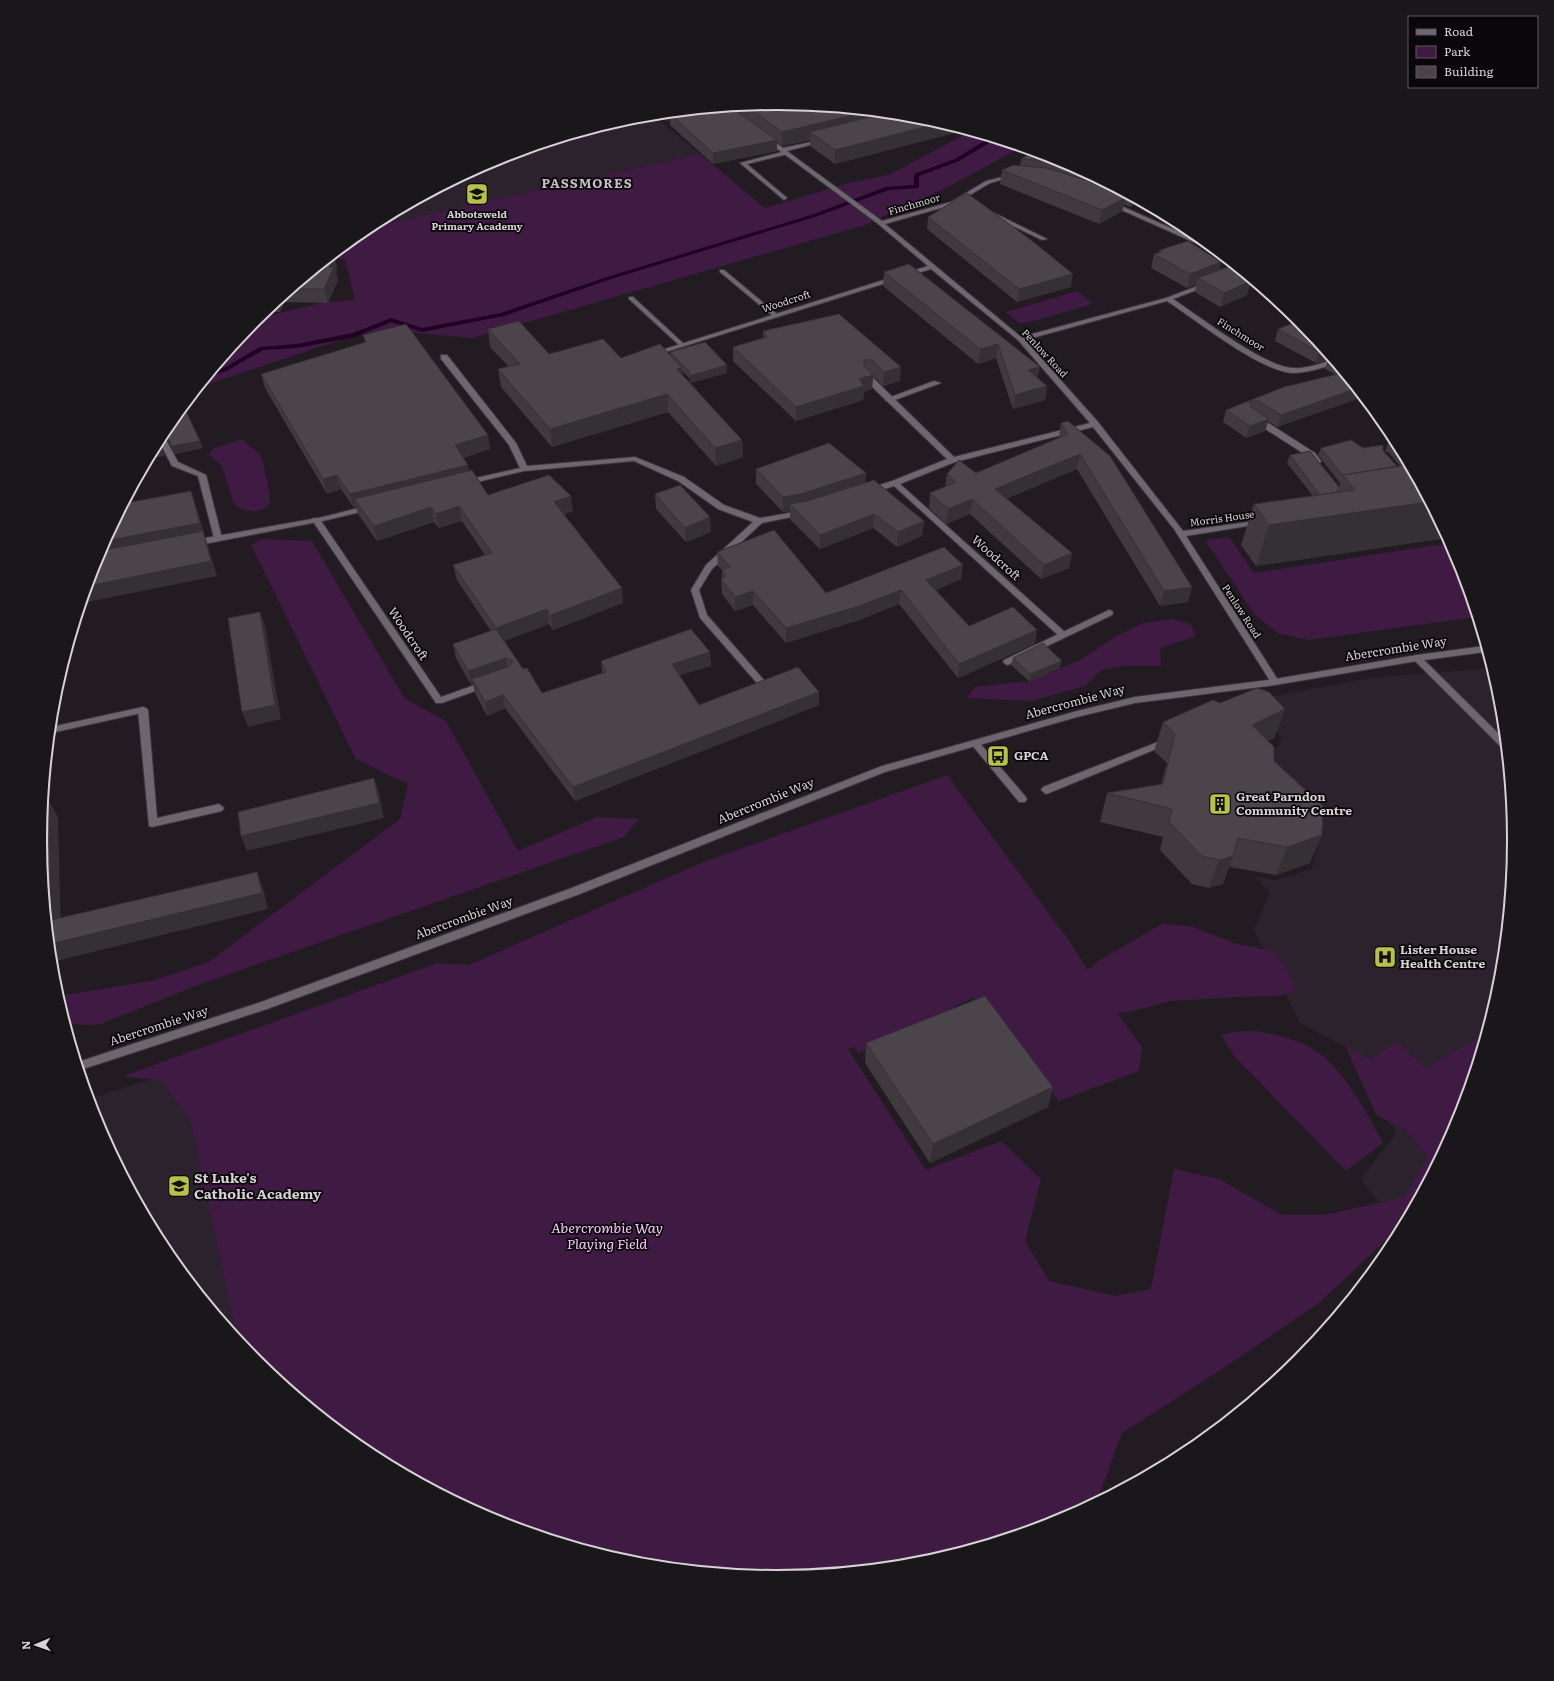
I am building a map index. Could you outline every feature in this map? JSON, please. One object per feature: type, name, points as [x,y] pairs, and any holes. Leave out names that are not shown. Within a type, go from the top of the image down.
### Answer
[{"type":"street","name":"Penlow Road","points":[[759,133],[880,223],[1020,339],[1095,424],[1181,534],[1276,682]]},
{"type":"street","points":[[784,198],[743,163],[829,138]]},
{"type":"street","name":"Finchmoor","points":[[880,223],[953,203],[988,182],[1012,175],[1019,175]]},
{"type":"street","points":[[961,198],[968,202]]},
{"type":"street","points":[[1102,199],[1188,238]]},
{"type":"street","points":[[982,208],[1044,239]]},
{"type":"street","name":"Woodcroft","points":[[647,356],[661,355],[682,345],[933,266]]},
{"type":"street","points":[[1020,339],[1168,299],[1225,277],[1231,270]]},
{"type":"street","points":[[722,271],[776,316]]},
{"type":"street","points":[[631,298],[682,345]]},
{"type":"street","name":"Finchmoor","points":[[1168,299],[1254,355],[1290,371],[1329,363]]},
{"type":"street","points":[[444,357],[513,445],[524,468]]},
{"type":"street","points":[[867,378],[952,460]]},
{"type":"street","points":[[889,399],[937,383]]},
{"type":"street","points":[[1251,416],[1312,455],[1321,467]]},
{"type":"street","points":[[860,494],[895,483],[952,460],[1095,424]]},
{"type":"street","points":[[164,444],[176,464],[202,474],[218,538]]},
{"type":"street","points":[[455,486],[524,468],[635,459],[682,480],[722,507],[758,521]]},
{"type":"street","name":"Woodcroft","points":[[895,483],[1063,635]]},
{"type":"street","points":[[187,545],[316,520],[375,506]]},
{"type":"street","points":[[767,689],[703,616],[695,590],[709,567],[758,521],[810,510]]},
{"type":"street","name":"Woodcroft","points":[[316,520],[439,700],[495,681]]},
{"type":"street","name":"Morris House","points":[[1181,534],[1268,521]]},
{"type":"street","points":[[1007,662],[1109,613]]},
{"type":"street","name":"Abercrombie Way","points":[[83,1065],[264,1006],[330,982],[573,892],[882,769],[1077,714],[1135,700],[1276,682],[1417,658],[1481,649]]},
{"type":"street","points":[[1417,658],[1500,741]]},
{"type":"street","points":[[56,729],[143,710],[152,823],[218,808]]},
{"type":"street","points":[[975,743],[1022,799]]},
{"type":"street","points":[[1046,790],[1163,743]]},
{"type":"shaded area","name":"Abbotsweld Primary Academy","points":[[660,121],[700,154],[387,224],[412,208],[454,186],[498,166],[542,149],[588,135]]},
{"type":"shaded area","name":"Lister House Health Centre","points":[[1486,668],[1493,698],[1501,745],[1505,793],[1507,840],[1501,936],[1493,983],[1482,1029],[1468,1075],[1451,1120],[1432,1163],[1397,1226],[1361,1179],[1396,1133],[1346,1047],[1300,1023],[1254,930],[1270,892],[1254,876],[1277,880],[1312,869],[1319,840],[1251,759],[1278,747],[1282,739],[1276,730],[1236,703],[1370,678]]},
{"type":"shaded area","name":"St Luke's Catholic Academy","points":[[196,1065],[254,1349],[228,1322],[198,1285],[170,1246],[122,1163],[94,1097]]},
{"type":"green space","points":[[612,131],[560,143],[588,135]]},
{"type":"green space","points":[[964,135],[1016,150],[950,186],[865,225],[472,338],[405,332],[355,335],[208,384],[228,359],[270,315],[321,303],[355,300],[345,259],[337,258],[387,224],[700,154],[765,208],[849,183],[889,175]]},
{"type":"green space","points":[[1078,291],[1093,304],[1026,323],[1019,323],[1006,312]]},
{"type":"green space","points":[[241,439],[261,455],[269,490],[270,504],[261,510],[248,511],[234,505],[222,466],[209,455],[213,449]]},
{"type":"green space","points":[[1229,537],[1254,573],[1443,544],[1472,618],[1309,640],[1279,634],[1255,615],[1205,540]]},
{"type":"green space","points":[[262,539],[312,541],[405,699],[446,721],[518,851],[597,817],[639,819],[624,837],[206,982],[98,1025],[71,1024],[64,995],[151,981],[209,962],[400,819],[408,784],[356,759],[251,545]]},
{"type":"green space","points":[[1173,619],[1191,624],[1196,636],[1160,648],[1161,666],[1123,666],[1101,670],[1085,686],[1031,701],[967,698],[975,687],[1029,681],[1082,659],[1118,635],[1143,623]]},
{"type":"green space","name":"Abercrombie Way Playing Field","points":[[947,775],[1070,942],[1088,970],[1098,961],[1162,924],[1190,926],[1234,943],[1277,952],[1297,990],[1278,996],[1171,1001],[1125,1013],[1117,1012],[1142,1047],[1139,1071],[1059,1101],[974,998],[953,1007],[955,1010],[858,1053],[854,1047],[848,1049],[926,1170],[1001,1141],[1041,1179],[1025,1241],[1049,1281],[1115,1296],[1151,1289],[1174,1169],[1219,1179],[1282,1215],[1325,1215],[1405,1197],[1428,1156],[1406,1130],[1376,1115],[1346,1047],[1371,1059],[1398,1042],[1426,1068],[1479,1038],[1468,1075],[1451,1120],[1432,1163],[1409,1206],[1388,1239],[1319,1303],[1219,1371],[1122,1433],[1099,1495],[1056,1515],[1012,1532],[966,1546],[872,1564],[825,1569],[729,1569],[682,1564],[588,1546],[542,1532],[498,1515],[454,1495],[412,1473],[371,1447],[333,1420],[261,1357],[236,1330],[191,1122],[162,1081],[123,1076],[438,963],[469,965],[701,863]]},
{"type":"green space","points":[[1255,1031],[1281,1036],[1300,1042],[1319,1053],[1331,1063],[1351,1088],[1383,1143],[1346,1171],[1234,1056],[1221,1035],[1232,1032]]},
{"type":"building","points":[[777,110],[853,115],[782,132],[754,111]]},
{"type":"building","points":[[737,112],[777,140],[713,153],[675,118]]},
{"type":"building","points":[[871,117],[926,127],[835,150],[810,132]]},
{"type":"building","points":[[1028,155],[1042,161],[1021,159]]},
{"type":"building","points":[[1014,165],[1046,168],[1088,181],[1124,199],[1102,210],[1002,170]]},
{"type":"building","points":[[967,193],[1031,240],[1073,274],[1019,289],[928,217]]},
{"type":"building","points":[[1188,241],[1221,262],[1190,274],[1154,254],[1162,252],[1160,250]]},
{"type":"building","points":[[331,263],[329,267],[334,267],[324,289],[300,289]]},
{"type":"building","points":[[909,264],[1040,367],[1028,370],[1047,386],[1015,395],[998,344],[980,349],[884,272]]},
{"type":"building","points":[[1228,267],[1247,283],[1224,293],[1198,278]]},
{"type":"building","points":[[839,314],[901,367],[884,372],[872,360],[864,360],[864,366],[873,375],[859,379],[864,386],[796,407],[733,347],[767,337],[763,331]]},
{"type":"building","points":[[519,321],[549,354],[603,339],[621,358],[660,344],[682,368],[677,369],[742,440],[715,448],[667,394],[550,429],[498,369],[520,364],[488,329]]},
{"type":"building","points":[[1292,323],[1319,352],[1319,352],[1278,329]]},
{"type":"building","points":[[406,324],[488,435],[455,445],[468,465],[350,494],[337,475],[323,479],[261,374],[366,342],[363,335]]},
{"type":"building","points":[[705,342],[727,365],[690,376],[690,372],[670,352]]},
{"type":"building","points":[[1338,374],[1351,390],[1281,415],[1258,401],[1250,401],[1251,407],[1269,419],[1250,426],[1226,410],[1284,387]]},
{"type":"building","points":[[186,412],[200,441],[172,446],[168,438]]},
{"type":"building","points":[[1068,421],[1110,456],[1192,587],[1164,591],[1080,454],[995,489],[1072,553],[1044,565],[972,499],[948,509],[930,493],[956,482],[947,474],[959,460],[976,473],[1068,434],[1061,423]]},
{"type":"building","points":[[1351,440],[1363,448],[1383,445],[1383,451],[1397,466],[1343,476],[1321,448]]},
{"type":"building","points":[[829,443],[866,473],[801,494],[783,497],[756,469]]},
{"type":"building","points":[[1310,451],[1339,487],[1337,492],[1320,495],[1290,455]]},
{"type":"building","points":[[1403,466],[1424,503],[1269,525],[1254,504],[1355,490],[1343,475]]},
{"type":"building","points":[[472,470],[488,495],[549,475],[571,496],[554,502],[622,588],[551,615],[547,609],[496,628],[453,565],[492,553],[459,506],[436,514],[431,507],[374,526],[354,499]]},
{"type":"building","points":[[874,480],[924,521],[898,532],[874,514],[820,535],[790,504],[807,501]]},
{"type":"building","points":[[680,485],[710,517],[685,528],[655,494]]},
{"type":"building","points":[[191,491],[200,523],[112,540],[130,502]]},
{"type":"building","points":[[774,530],[826,593],[944,547],[963,565],[926,580],[969,626],[1013,607],[1037,630],[959,664],[901,590],[859,606],[786,628],[753,591],[735,597],[721,579],[726,576],[722,570],[730,567],[717,552]]},
{"type":"building","points":[[203,531],[211,561],[94,585],[108,549]]},
{"type":"building","points":[[260,612],[275,705],[242,712],[228,618]]},
{"type":"building","points":[[496,629],[523,669],[527,668],[542,693],[606,672],[601,661],[691,629],[710,652],[672,664],[699,705],[798,667],[819,692],[573,787],[503,695],[485,702],[472,679],[510,666],[513,661],[506,658],[468,671],[453,644]]},
{"type":"building","points":[[1043,643],[1062,661],[1030,674],[1013,658]]},
{"type":"building","name":"Great Parndon Community Centre","points":[[1257,688],[1269,692],[1285,709],[1252,725],[1274,747],[1274,761],[1323,806],[1322,835],[1287,847],[1238,838],[1233,856],[1219,860],[1202,856],[1169,822],[1172,809],[1107,793],[1163,784],[1175,734],[1163,722],[1213,700],[1220,703]]},
{"type":"building","points":[[374,778],[379,803],[241,836],[238,812]]},
{"type":"building","points":[[49,801],[51,910],[47,840]]},
{"type":"building","points":[[257,872],[262,893],[54,943],[52,920]]},
{"type":"building","points":[[985,996],[1053,1087],[933,1144],[866,1043]]},
{"type":"waterway","points":[[217,372],[226,369],[262,348],[297,346],[355,335],[391,320],[422,330],[502,315],[609,278],[813,216],[888,188],[917,187],[916,175],[957,160],[988,142]]},
{"type":"place","name":"Abbotsweld Primary Academy","points":[[477,194]]},
{"type":"place","name":"GPCA","points":[[998,756]]},
{"type":"place","name":"Great Parndon Community Centre","points":[[1220,804]]},
{"type":"place","name":"Lister House Health Centre","points":[[1385,957]]},
{"type":"place","name":"St Luke's Catholic Academy","points":[[179,1186]]},
{"type":"district","name":"PASSMORES","points":[[587,183]]}]
